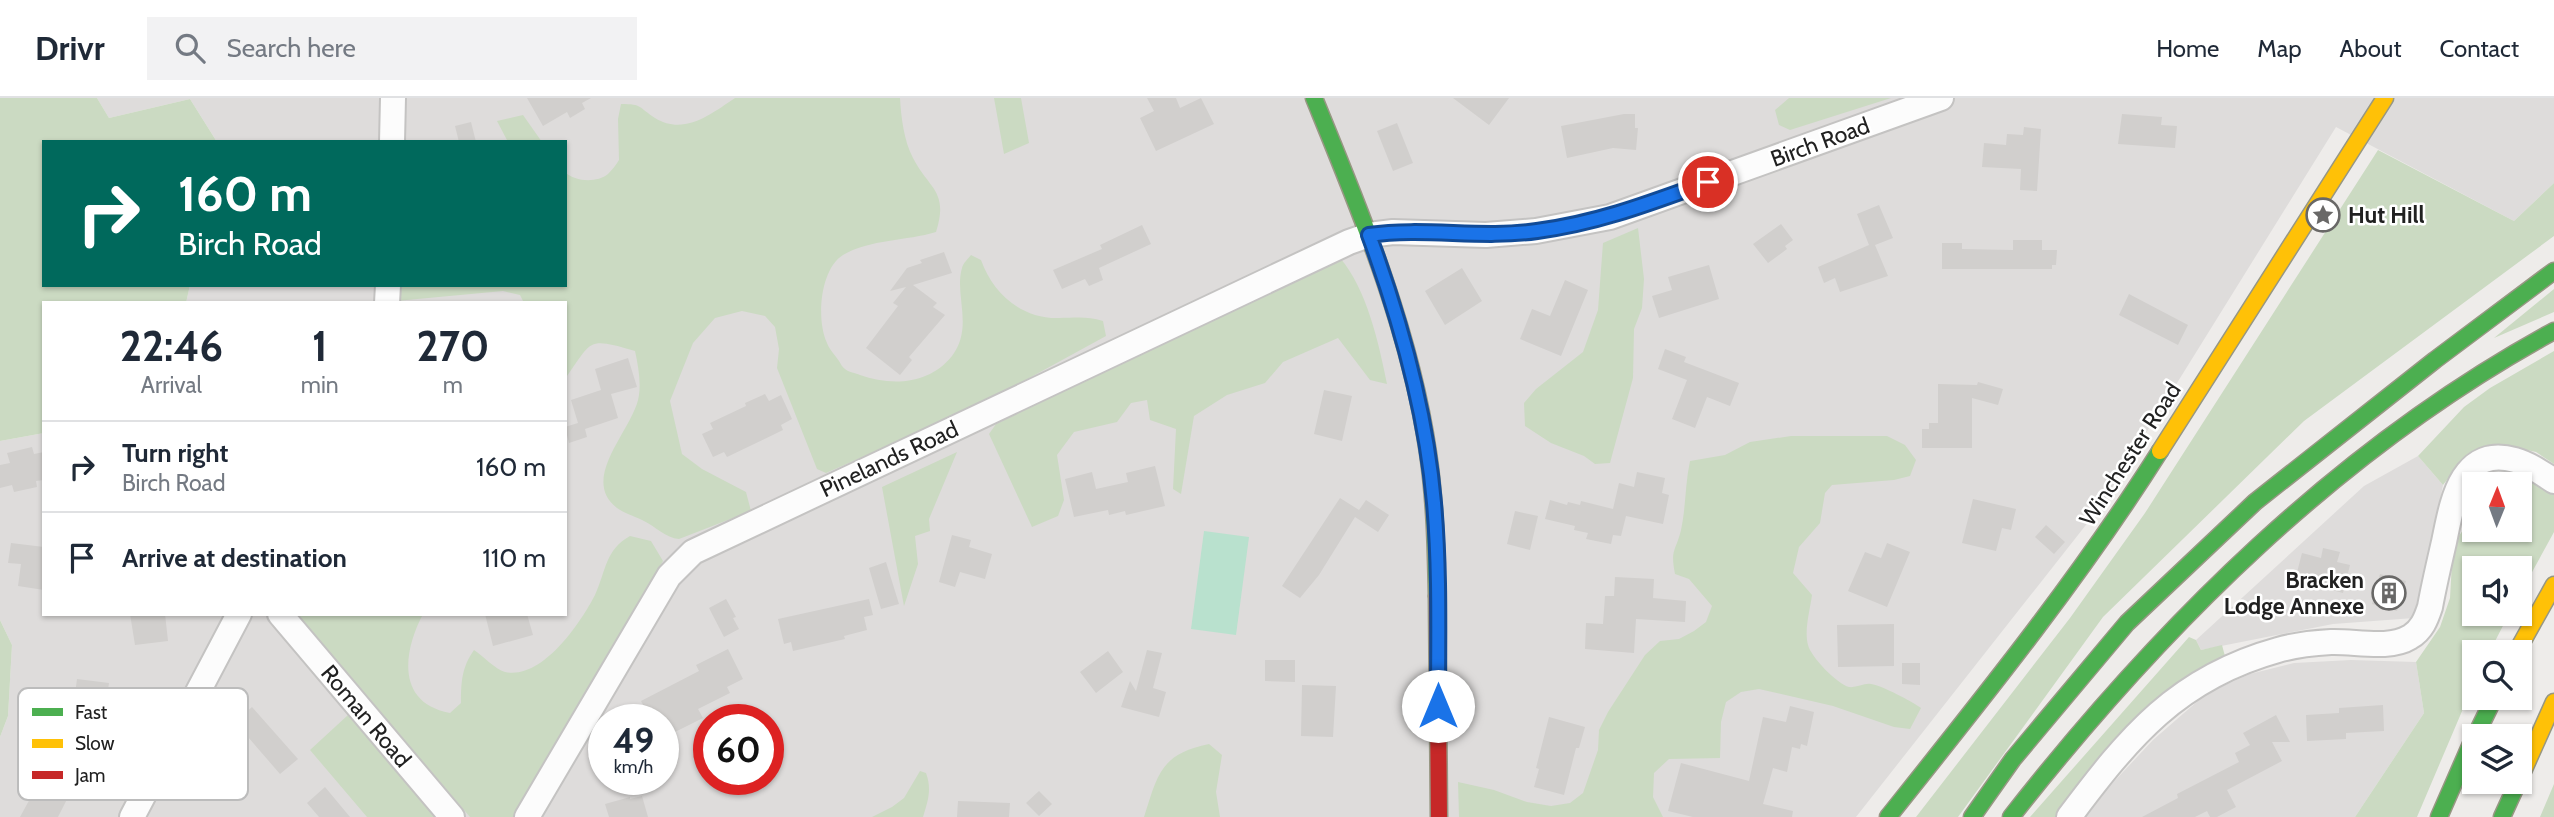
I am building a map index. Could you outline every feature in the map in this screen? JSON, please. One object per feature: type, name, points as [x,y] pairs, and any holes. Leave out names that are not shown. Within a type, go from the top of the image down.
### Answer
[{"type":"main road","points":[[1314,98],[1369,235],[1402,331],[1427,449],[1433,490],[1437,570],[1439,817]]},
{"type":"main road","name":"Winchester Road","points":[[1888,817],[2022,648],[2117,519],[2385,98]]},
{"type":"main road","points":[[1972,817],[2013,759],[2127,623],[2255,502],[2554,271]]},
{"type":"main road","points":[[2011,817],[2098,710],[2174,628],[2308,502],[2421,412],[2511,353],[2554,331]]},
{"type":"main road","points":[[2523,640],[2554,585]]},
{"type":"main road","points":[[2532,751],[2554,702]]},
{"type":"main road","points":[[2439,817],[2462,766]]},
{"type":"main road","points":[[2502,817],[2513,794]]},
{"type":"street","points":[[392,140],[393,98]]},
{"type":"street","name":"Birch Road","points":[[1369,235],[1393,232],[1486,235],[1536,231],[1610,217],[1941,98]]},
{"type":"street","name":"Pinelands Road","points":[[527,817],[669,576],[693,552],[1349,242],[1369,235]]},
{"type":"street","points":[[2069,817],[2137,732],[2170,703],[2216,675],[2258,657],[2295,646],[2331,642],[2393,643],[2417,632],[2425,622],[2430,607],[2454,497],[2463,478],[2475,467],[2491,459],[2510,459],[2528,465],[2554,481]]},
{"type":"street","points":[[200,688],[238,616]]},
{"type":"street","name":"Roman Road","points":[[282,616],[452,817]]},
{"type":"street","points":[[132,817],[141,800]]},
{"type":"shaded area","points":[[97,98],[2554,98],[2554,183],[2514,221],[2336,127],[2100,507],[1856,817],[0,817],[0,737],[8,716],[12,645],[0,620],[0,441],[42,433],[42,616],[567,616],[567,301],[186,301],[190,287],[567,287],[567,140],[216,140],[190,99],[109,118]]},
{"type":"shaded area","points":[[2418,456],[2443,485],[2422,593],[2414,618],[2333,624],[2201,650],[2196,640],[2364,486]]},
{"type":"shaded area","points":[[2351,660],[2416,662],[2424,713],[2355,817],[2085,817],[2093,804],[2153,740],[2207,693],[2250,674],[2294,663]]},
{"type":"green space","points":[[0,98],[97,98],[109,118],[190,99],[216,140],[42,140],[42,287],[190,287],[186,301],[42,301],[42,433],[0,441]]},
{"type":"green space","points":[[735,98],[900,98],[907,144],[939,199],[939,218],[936,232],[854,250],[843,255],[829,271],[822,296],[822,322],[829,347],[846,370],[872,379],[897,381],[921,378],[943,366],[952,356],[962,334],[960,278],[963,266],[971,255],[981,260],[1001,294],[1021,309],[1046,317],[1103,321],[1106,336],[978,406],[826,473],[817,469],[777,368],[779,349],[775,327],[765,316],[742,311],[715,318],[693,343],[670,401],[682,454],[702,469],[746,492],[751,511],[679,539],[620,510],[607,496],[603,482],[612,453],[639,395],[635,351],[607,344],[592,345],[567,376],[567,301],[523,301],[520,295],[503,291],[396,301],[396,287],[567,287],[567,174],[574,178],[592,180],[608,174],[619,160],[618,119],[621,104],[637,106],[655,118],[676,125],[697,121]]},
{"type":"green space","points":[[994,98],[1021,98],[1029,143],[1004,154]]},
{"type":"green space","points":[[1789,98],[1891,98],[1790,130],[1779,125],[1775,110]]},
{"type":"green space","points":[[523,115],[541,140],[507,140],[497,121]]},
{"type":"green space","points":[[2378,150],[2514,221],[2554,183],[2554,236],[2304,421],[2103,617],[1958,817],[1916,817],[2070,618],[2145,513]]},
{"type":"green space","points":[[1638,228],[1644,279],[1642,308],[1634,329],[1633,378],[1610,463],[1595,464],[1584,456],[1551,443],[1525,426],[1524,403],[1536,389],[1583,352],[1598,310],[1603,243]]},
{"type":"green space","points":[[1340,258],[1365,301],[1387,384],[1370,380],[1338,338],[1283,362],[1265,383],[1227,395],[1194,416],[1181,494],[1173,489],[1176,429],[1150,420],[1147,400],[1131,403],[1117,422],[1074,432],[1057,455],[1064,500],[1058,516],[1032,527],[989,434],[996,424]]},
{"type":"green space","points":[[2554,289],[2554,312],[2494,338]]},
{"type":"green space","points":[[2554,351],[2554,464],[2536,452],[2513,447],[2484,451],[2461,462],[2443,485],[2418,456],[2464,407],[2490,388]]},
{"type":"green space","points":[[1791,436],[1887,436],[1905,445],[1916,460],[1910,476],[1894,480],[1832,485],[1825,493],[1820,523],[1799,547],[1793,573],[1812,595],[1808,645],[1819,663],[1844,685],[1876,685],[1921,708],[1910,729],[1894,727],[1833,706],[1759,689],[1741,692],[1726,702],[1721,722],[1720,758],[1669,759],[1654,773],[1653,797],[1663,817],[1459,817],[1458,782],[1494,790],[1527,802],[1551,806],[1570,803],[1583,793],[1598,750],[1599,730],[1645,655],[1660,641],[1679,639],[1694,631],[1706,622],[1712,606],[1689,579],[1675,574],[1673,555],[1683,521],[1690,461],[1725,455],[1750,442]]},
{"type":"green space","points":[[957,452],[929,519],[930,531],[915,536],[918,564],[904,606],[882,487]]},
{"type":"green space","points":[[2532,477],[2554,492],[2554,532],[2532,572],[2532,556],[2462,556],[2462,626],[2503,626],[2496,640],[2462,640],[2463,710],[2417,817],[2355,817],[2424,713],[2416,662],[2440,627],[2450,598],[2453,544],[2462,532],[2462,542],[2532,542]]},
{"type":"green space","points":[[1204,531],[1249,537],[1236,635],[1191,629]]},
{"type":"green space","points":[[630,536],[651,541],[663,561],[518,817],[470,817],[299,616],[422,616],[411,644],[409,674],[412,687],[420,699],[450,713],[461,703],[463,675],[474,650],[505,672],[519,672],[546,659],[580,620],[595,595],[611,554]]},
{"type":"green space","points":[[0,620],[12,645],[8,716],[0,737]]},
{"type":"green space","points":[[2189,637],[2196,640],[2201,650],[2222,645],[2226,660],[2062,817],[2030,817]]},
{"type":"green space","points":[[348,715],[436,817],[367,817],[310,750]]},
{"type":"green space","points":[[1209,744],[1222,755],[1216,792],[1220,817],[1144,817],[1158,777],[1171,760],[1181,753]]},
{"type":"green space","points":[[920,771],[926,773],[929,784],[923,817],[872,817],[904,798]]},
{"type":"green space","points":[[2554,784],[2554,817],[2540,817]]},
{"type":"building","points":[[527,98],[591,98],[582,103],[585,109],[570,118],[567,112],[543,126]]},
{"type":"building","points":[[1147,98],[1176,98],[1180,108],[1201,98],[1214,124],[1156,151],[1140,118],[1154,111]]},
{"type":"building","points":[[1453,98],[1509,98],[1489,125]]},
{"type":"building","points":[[1635,114],[1635,128],[1638,128],[1636,150],[1613,148],[1567,158],[1561,126]]},
{"type":"building","points":[[2122,114],[2162,117],[2161,125],[2177,126],[2175,148],[2118,144]]},
{"type":"building","points":[[471,122],[476,140],[458,140],[455,126]]},
{"type":"building","points":[[1397,123],[1413,163],[1393,171],[1377,131]]},
{"type":"building","points":[[2024,127],[2041,129],[2037,191],[2020,190],[2021,169],[1982,167],[1984,143],[2006,145],[2007,134],[2023,135]]},
{"type":"building","points":[[1879,205],[1893,238],[1875,245],[1888,276],[1840,292],[1835,278],[1824,283],[1818,267],[1869,245],[1857,214]]},
{"type":"building","points":[[1781,224],[1793,240],[1785,246],[1787,249],[1768,263],[1753,244]]},
{"type":"building","points":[[1142,225],[1151,244],[1099,268],[1103,280],[1089,286],[1085,279],[1062,289],[1053,270],[1102,249],[1100,245]]},
{"type":"building","points":[[2013,240],[2042,240],[2042,250],[2057,250],[2056,265],[2052,265],[2052,269],[1942,269],[1942,243],[1962,243],[1962,249],[2013,250]]},
{"type":"building","points":[[944,252],[952,273],[913,285],[937,303],[933,307],[945,315],[909,357],[912,360],[900,375],[866,348],[898,306],[893,303],[906,287],[890,291],[907,268],[922,263],[920,260]]},
{"type":"building","points":[[1709,265],[1719,299],[1659,318],[1652,296],[1672,290],[1668,277]]},
{"type":"building","points":[[1462,268],[1482,301],[1445,325],[1425,291]]},
{"type":"building","points":[[1565,280],[1588,290],[1561,356],[1520,339],[1532,309],[1550,316]]},
{"type":"building","points":[[2129,294],[2188,325],[2178,345],[2119,315]]},
{"type":"building","points":[[1665,349],[1686,357],[1684,362],[1739,383],[1730,406],[1707,397],[1695,428],[1672,419],[1687,380],[1658,369]]},
{"type":"building","points":[[628,358],[637,387],[611,394],[618,418],[585,429],[587,437],[569,443],[567,426],[578,423],[571,400],[601,390],[595,369]]},
{"type":"building","points":[[1978,382],[2003,389],[1998,405],[1972,398],[1972,448],[1922,448],[1922,429],[1929,429],[1929,423],[1938,423],[1938,384],[1977,385]]},
{"type":"building","points":[[1324,390],[1352,396],[1342,441],[1314,434]]},
{"type":"building","points":[[765,394],[769,401],[781,395],[792,419],[781,425],[783,430],[727,457],[724,452],[713,457],[702,434],[713,429],[710,423]]},
{"type":"building","points":[[32,447],[34,454],[42,452],[42,480],[36,481],[37,487],[14,492],[12,485],[0,488],[0,465],[10,463],[7,453]]},
{"type":"building","points":[[1155,466],[1165,506],[1126,515],[1125,511],[1109,515],[1108,510],[1074,517],[1065,479],[1092,472],[1096,489],[1128,482],[1126,473]]},
{"type":"building","points":[[1637,472],[1665,478],[1662,493],[1669,495],[1663,524],[1626,516],[1621,536],[1613,535],[1611,544],[1586,539],[1588,533],[1574,530],[1575,526],[1545,519],[1550,500],[1567,505],[1568,502],[1580,505],[1581,501],[1613,509],[1619,483],[1634,487]]},
{"type":"building","points":[[1340,498],[1359,510],[1366,500],[1389,515],[1378,532],[1355,517],[1319,575],[1300,598],[1282,586]]},
{"type":"building","points":[[1973,499],[2016,509],[2011,530],[2002,528],[1996,551],[1962,543]]},
{"type":"building","points":[[1515,511],[1538,516],[1530,550],[1507,544]]},
{"type":"building","points":[[2046,525],[2065,542],[2054,554],[2035,537]]},
{"type":"building","points":[[952,535],[971,540],[969,547],[992,554],[985,579],[960,572],[955,587],[939,582]]},
{"type":"building","points":[[11,543],[42,547],[42,590],[18,586],[21,564],[8,563]]},
{"type":"building","points":[[1887,543],[1910,552],[1887,607],[1848,591],[1865,552],[1881,558]]},
{"type":"building","points":[[2323,548],[2340,552],[2337,562],[2350,565],[2343,593],[2295,580],[2302,553],[2321,558]]},
{"type":"building","points":[[886,562],[899,604],[881,609],[869,568]]},
{"type":"building","name":"Bracken Lodge Annexe","points":[[2380,574],[2406,581],[2397,611],[2372,604]]},
{"type":"building","points":[[1615,577],[1654,579],[1653,598],[1686,601],[1685,622],[1636,619],[1634,653],[1585,649],[1586,623],[1603,624],[1605,596],[1614,596]]},
{"type":"building","points":[[726,599],[739,629],[724,637],[709,608]]},
{"type":"building","points":[[869,599],[873,615],[864,617],[867,630],[844,636],[845,639],[793,651],[791,642],[784,644],[778,619]]},
{"type":"building","points":[[130,616],[165,616],[168,641],[135,645]]},
{"type":"building","points":[[486,616],[528,616],[533,635],[493,646]]},
{"type":"building","points":[[1894,624],[1894,666],[1838,667],[1837,625]]},
{"type":"building","points":[[728,649],[743,679],[727,687],[730,693],[708,704],[693,704],[693,723],[679,730],[679,704],[642,704],[641,701],[699,671],[696,665]]},
{"type":"building","points":[[1147,650],[1162,653],[1153,688],[1166,692],[1159,717],[1121,707],[1130,681],[1136,691]]},
{"type":"building","points":[[1108,651],[1123,672],[1096,693],[1080,672]]},
{"type":"building","points":[[1265,660],[1295,660],[1295,682],[1265,681]]},
{"type":"building","points":[[1902,663],[1920,663],[1920,685],[1902,684]]},
{"type":"building","points":[[77,679],[109,683],[108,688],[76,688]]},
{"type":"building","points":[[1302,685],[1336,686],[1333,737],[1301,736]]},
{"type":"building","points":[[2383,705],[2384,731],[2346,733],[2346,739],[2307,741],[2306,715],[2339,713],[2339,708]]},
{"type":"building","points":[[1790,706],[1814,712],[1807,746],[1801,744],[1800,749],[1792,747],[1787,772],[1773,768],[1763,804],[1793,811],[1792,817],[1693,817],[1668,811],[1681,763],[1749,781],[1763,717],[1786,722]]},
{"type":"building","points":[[252,707],[298,759],[280,774],[248,737],[248,711]]},
{"type":"building","points":[[2276,715],[2290,742],[2272,742],[2282,761],[2227,790],[2236,807],[2217,817],[2210,817],[2207,811],[2195,817],[2142,817],[2178,798],[2177,794],[2239,762],[2235,753],[2250,745],[2243,733]]},
{"type":"building","points":[[1549,717],[1585,727],[1579,748],[1576,748],[1564,795],[1534,787]]},
{"type":"building","points":[[325,787],[350,817],[319,817],[307,803]]},
{"type":"building","points":[[1039,791],[1052,804],[1039,816],[1026,803]]},
{"type":"building","points":[[642,796],[648,817],[609,817],[605,804]]},
{"type":"building","points":[[29,800],[67,800],[58,817],[20,817]]},
{"type":"building","points":[[958,801],[1010,803],[1009,817],[957,817]]},
{"type":"traffic: fast","points":[[1314,98],[1382,272],[1409,361],[1428,453],[1435,524],[1437,596]]},
{"type":"traffic: fast","points":[[1972,817],[2013,759],[2127,623],[2255,502],[2435,360],[2554,271]]},
{"type":"traffic: fast","points":[[2011,817],[2129,677],[2192,610],[2258,546],[2327,486],[2400,429],[2475,378],[2554,331]]},
{"type":"traffic: fast","points":[[1888,817],[2063,592],[2160,451]]},
{"type":"traffic: fast","points":[[2481,724],[2488,710]]},
{"type":"traffic: fast","points":[[2439,817],[2462,764]]},
{"type":"traffic: fast","points":[[2502,817],[2513,794]]},
{"type":"traffic: slow","points":[[2160,451],[2385,98]]},
{"type":"traffic: slow","points":[[2523,640],[2554,585]]},
{"type":"traffic: slow","points":[[2532,751],[2554,702]]},
{"type":"traffic: jam","points":[[1437,596],[1439,817]]},
{"type":"place","name":"Hut Hill","points":[[2323,215]]},
{"type":"place","name":"Bracken Lodge Annexe","points":[[2389,593]]},
{"type":"route","points":[[1438,706],[1437,570],[1434,503],[1427,449],[1402,331],[1369,235],[1393,232],[1486,235],[1536,231],[1610,217],[1708,182]]}]
